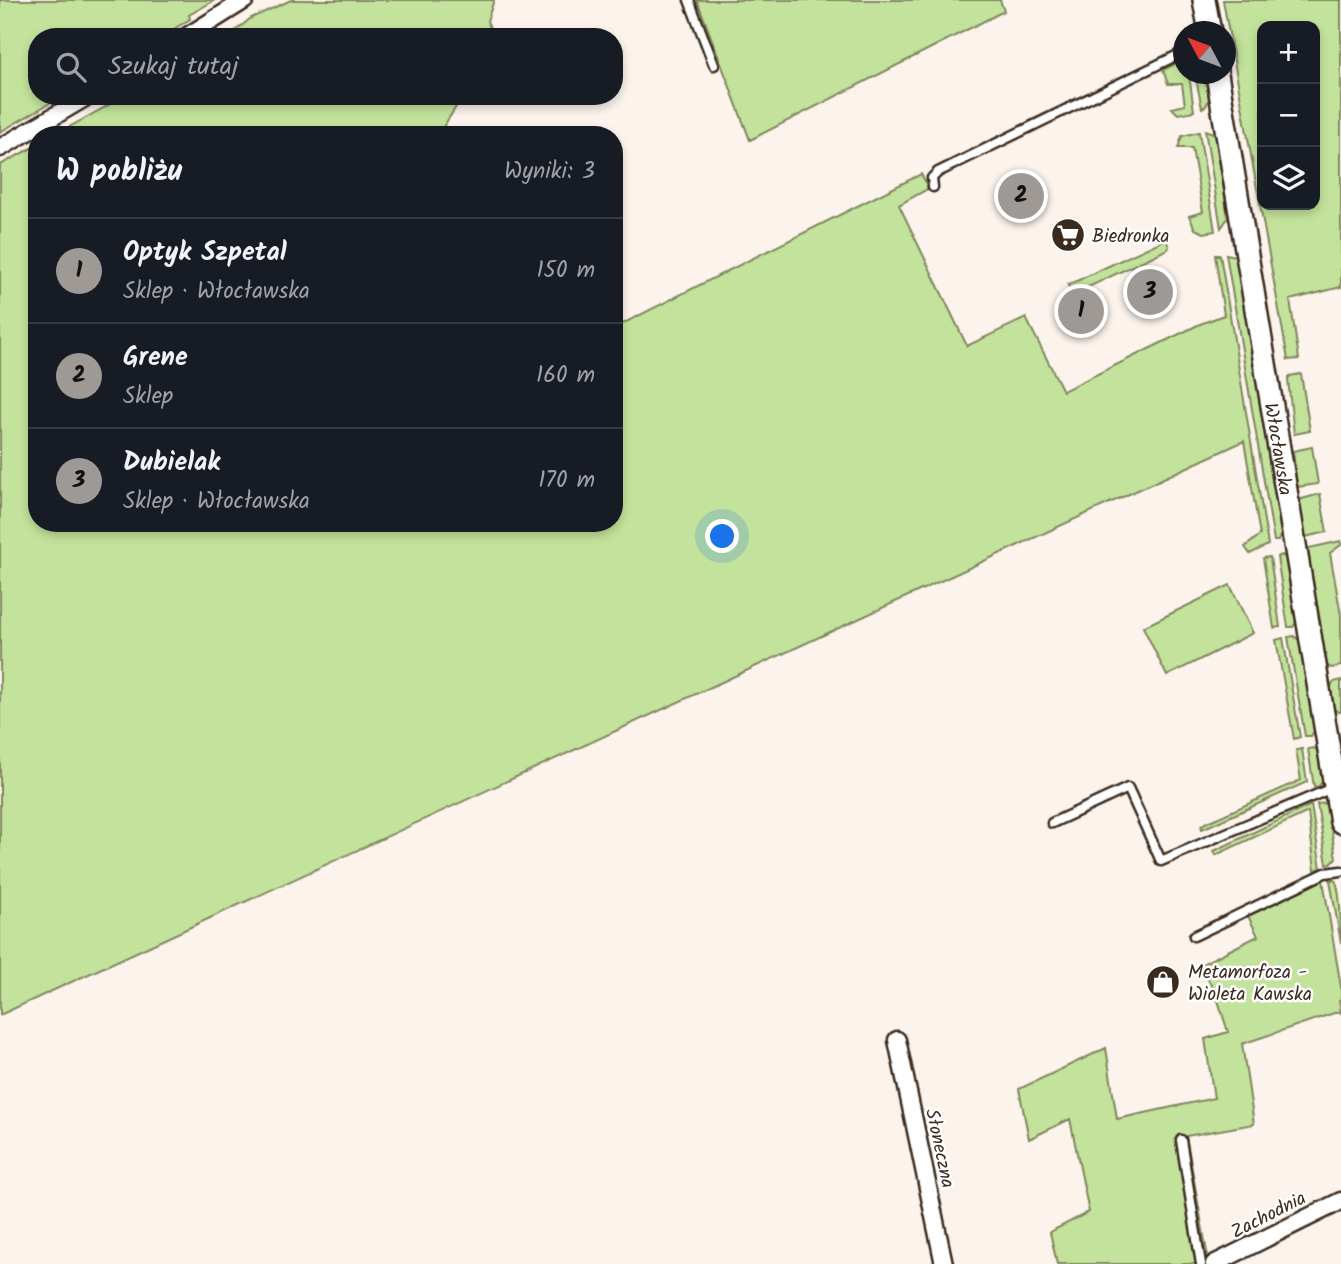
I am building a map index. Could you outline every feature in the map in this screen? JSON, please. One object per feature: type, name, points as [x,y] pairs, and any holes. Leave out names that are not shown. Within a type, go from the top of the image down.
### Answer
[{"type":"main road","points":[[1204,0],[1208,21]]},
{"type":"main road","name":"Włocławska","points":[[1219,84],[1341,822]]},
{"type":"street","points":[[201,28],[246,0]]},
{"type":"street","points":[[37,126],[73,105]]},
{"type":"street","points":[[0,148],[28,131]]},
{"type":"street","name":"Słoneczna","points":[[897,1040],[944,1264]]},
{"type":"street","name":"Zachodnia","points":[[1214,1264],[1341,1201]]},
{"type":"lane","points":[[689,0],[714,65]]},
{"type":"lane","points":[[933,187],[932,178],[938,172],[1173,57]]},
{"type":"lane","points":[[1052,823],[1128,788],[1161,861],[1312,794],[1335,787]]},
{"type":"lane","points":[[1194,936],[1325,873],[1341,871]]},
{"type":"lane","points":[[1181,1140],[1202,1264]]},
{"type":"green space","points":[[0,0],[215,0],[189,15],[190,19],[176,28],[28,28],[28,105],[46,105],[0,132]]},
{"type":"green space","points":[[291,0],[494,0],[487,21],[490,28],[239,28],[251,18]]},
{"type":"green space","points":[[697,0],[1000,0],[1004,11],[750,140]]},
{"type":"green space","points":[[1223,0],[1341,0],[1341,287],[1290,300],[1299,359],[1288,360],[1261,210],[1320,210],[1320,21],[1257,21],[1257,188],[1236,72],[1236,21],[1227,21]]},
{"type":"green space","points":[[1173,65],[1173,84],[1168,84],[1163,70]]},
{"type":"green space","points":[[1182,84],[1190,84],[1194,111],[1178,114],[1172,108],[1185,105]]},
{"type":"green space","points":[[1197,84],[1207,84],[1209,98],[1206,106],[1202,108]]},
{"type":"green space","points":[[109,105],[457,105],[444,126],[71,126]]},
{"type":"green space","points":[[1205,130],[1216,137],[1228,218],[1221,228]]},
{"type":"green space","points":[[1199,132],[1215,231],[1204,233],[1195,229],[1189,216],[1203,212],[1192,148],[1178,148],[1182,136]]},
{"type":"green space","points":[[28,150],[28,532],[623,532],[623,323],[921,174],[929,188],[899,205],[967,346],[1026,318],[1063,391],[1200,324],[1224,315],[1215,255],[1220,255],[1268,545],[1250,554],[1245,547],[1260,535],[1244,441],[0,1015],[0,165]]},
{"type":"green space","points":[[1166,239],[1168,249],[1072,295],[1068,285]]},
{"type":"green space","points":[[1226,254],[1236,256],[1281,534],[1278,541],[1274,541]]},
{"type":"green space","points":[[1301,374],[1310,431],[1294,434],[1288,380],[1290,376]]},
{"type":"green space","points":[[1312,447],[1318,484],[1297,487],[1293,451]]},
{"type":"green space","points":[[1320,494],[1327,532],[1305,537],[1299,502]]},
{"type":"green space","points":[[1341,541],[1341,545],[1330,553],[1341,615],[1341,666],[1331,668],[1327,665],[1305,549]]},
{"type":"green space","points":[[1282,555],[1286,559],[1297,621],[1293,627],[1288,627],[1277,557]]},
{"type":"green space","points":[[1270,557],[1280,627],[1274,628],[1263,558]]},
{"type":"green space","points":[[1230,585],[1253,633],[1167,676],[1143,627]]},
{"type":"green space","points":[[1294,636],[1299,640],[1315,730],[1311,736],[1305,736],[1288,637]]},
{"type":"green space","points":[[1283,638],[1300,737],[1294,739],[1276,640]]},
{"type":"green space","points":[[1341,680],[1339,712],[1333,709],[1330,688],[1334,682]]},
{"type":"green space","points":[[1314,748],[1319,752],[1324,779],[1319,786],[1314,787],[1308,749]]},
{"type":"green space","points":[[1302,749],[1307,782],[1202,829],[1201,825],[1301,780],[1296,750]]},
{"type":"green space","points":[[1324,803],[1328,809],[1336,858],[1327,864],[1317,804]]},
{"type":"green space","points":[[1311,805],[1321,868],[1315,870],[1308,812],[1216,855],[1214,851]]},
{"type":"green space","points":[[1323,880],[1341,987],[1341,1014],[1340,1011],[1242,1044],[1254,1124],[1186,1136],[1208,1258],[1195,1264],[1057,1264],[1050,1232],[1089,1212],[1070,1119],[1029,1139],[1019,1089],[1106,1048],[1117,1119],[1214,1098],[1205,1039],[1228,1032],[1216,994],[1200,965],[1258,936],[1248,916]]},
{"type":"green space","points":[[1330,880],[1335,880],[1338,892],[1341,943]]},
{"type":"place","name":"Grene","points":[[1021,196]]},
{"type":"place","name":"Biedronka","points":[[1068,235]]},
{"type":"place","name":"Dubielak","points":[[1150,292]]},
{"type":"place","name":"Optyk Szpetal","points":[[1081,311]]},
{"type":"place","name":"Metamorfoza - Wioleta Kawska","points":[[1163,982]]}]
